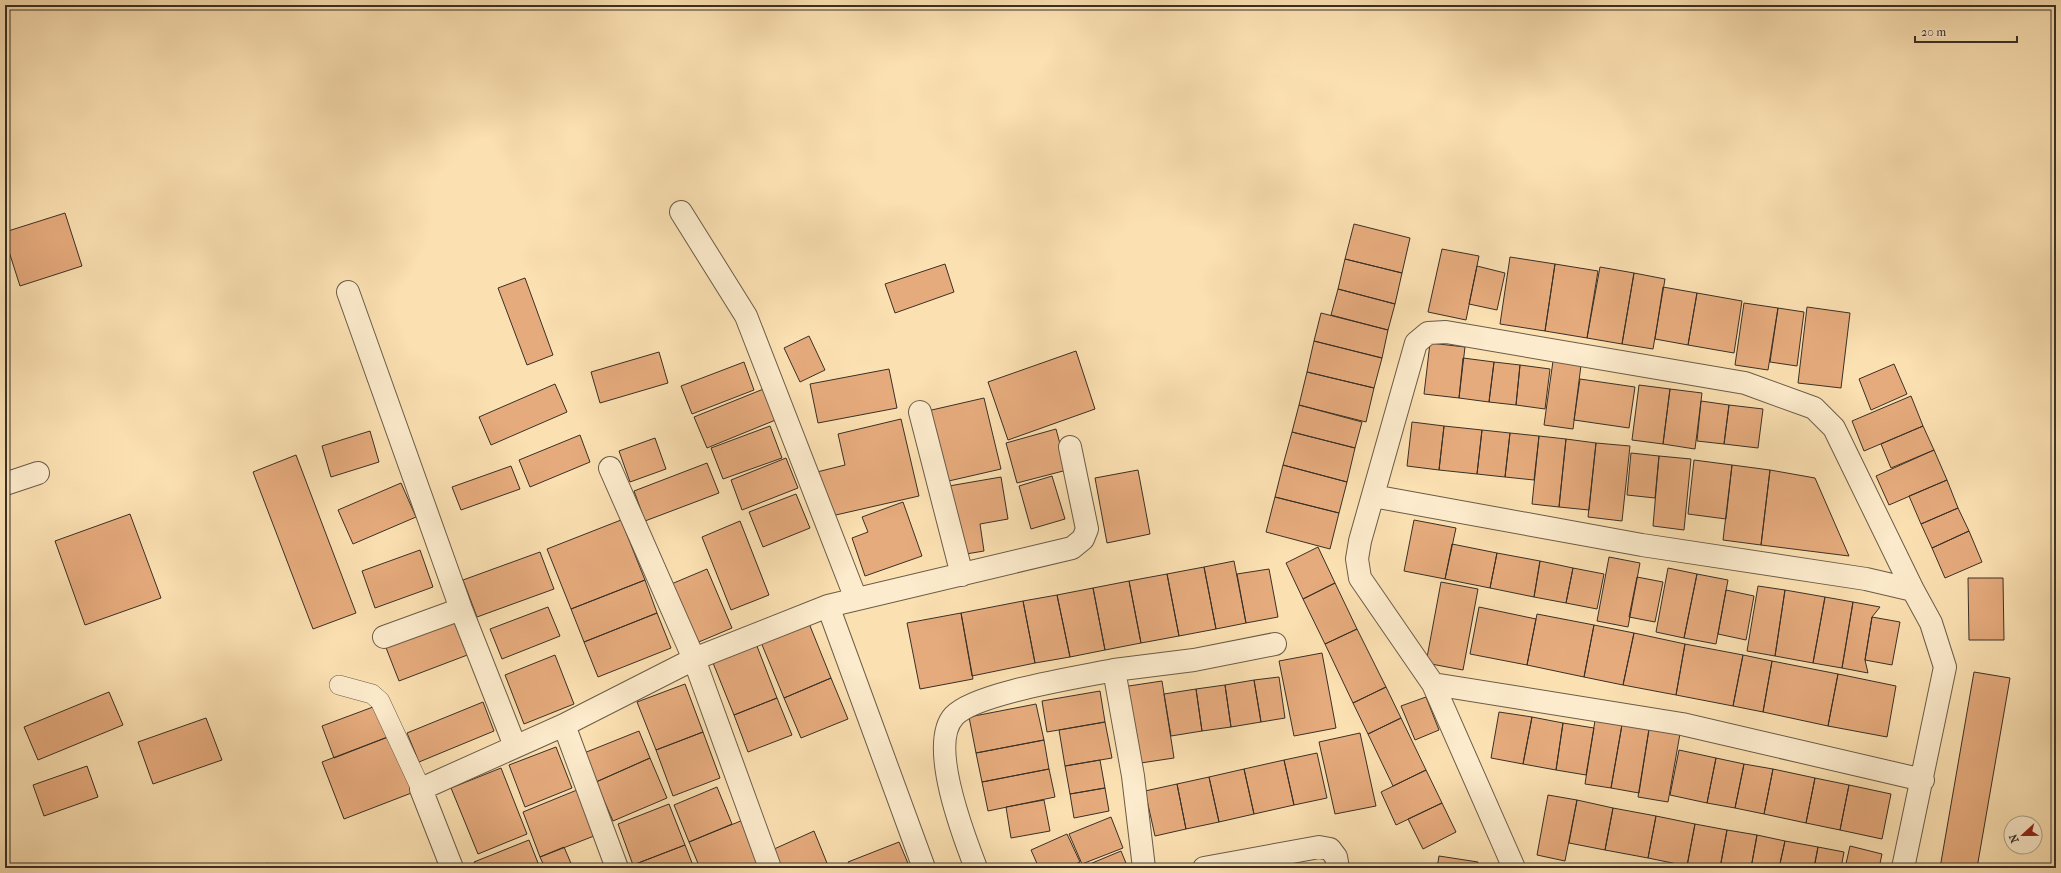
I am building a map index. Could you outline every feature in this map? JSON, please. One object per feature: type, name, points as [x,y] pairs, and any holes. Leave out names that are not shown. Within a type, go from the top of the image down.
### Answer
[{"type":"street","points":[[681,212],[746,316],[856,599]]},
{"type":"street","points":[[348,292],[461,609],[515,746]]},
{"type":"street","points":[[1514,868],[1433,684],[1360,578],[1357,559],[1373,496],[1416,343],[1428,333],[1446,332],[1746,383],[1814,408],[1834,428],[1913,590],[1931,623],[1945,667],[1904,868]]},
{"type":"street","points":[[920,412],[962,574]]},
{"type":"street","points":[[452,868],[421,789],[564,725],[694,659],[828,606],[1072,548],[1083,539],[1087,530],[1070,447]]},
{"type":"street","points":[[610,468],[694,659],[770,868]]},
{"type":"street","points":[[5,484],[38,473]]},
{"type":"street","points":[[1373,496],[1642,545],[1866,579],[1913,590]]},
{"type":"street","points":[[828,606],[924,868]]},
{"type":"street","points":[[384,637],[461,609]]},
{"type":"street","points":[[976,868],[954,807],[949,782],[944,736],[954,716],[973,703],[1041,684],[1114,670],[1194,660],[1275,644]]},
{"type":"street","points":[[1114,670],[1133,776],[1144,868]]},
{"type":"street","points":[[1433,684],[1682,724],[1923,780]]},
{"type":"street","points":[[564,725],[617,868]]},
{"type":"street","points":[[1204,868],[1319,847],[1330,849],[1336,857],[1338,868]]},
{"type":"lane","points":[[339,685],[372,694],[380,702],[421,789]]},
{"type":"building","points":[[65,213],[82,266],[20,286],[5,239],[5,232]]},
{"type":"building","points":[[1354,224],[1410,238],[1402,273],[1345,259]]},
{"type":"building","points":[[1442,249],[1479,256],[1466,320],[1428,312]]},
{"type":"building","points":[[1510,257],[1555,264],[1545,331],[1500,324]]},
{"type":"building","points":[[1345,259],[1402,273],[1395,304],[1338,289]]},
{"type":"building","points":[[945,264],[954,292],[895,313],[885,284]]},
{"type":"building","points":[[1555,264],[1598,271],[1587,338],[1545,331]]},
{"type":"building","points":[[1477,266],[1505,273],[1497,310],[1469,304]]},
{"type":"building","points":[[1600,267],[1634,273],[1622,344],[1587,338]]},
{"type":"building","points":[[1634,273],[1665,279],[1653,349],[1622,344]]},
{"type":"building","points":[[525,278],[553,355],[527,365],[498,288]]},
{"type":"building","points":[[1663,287],[1697,293],[1688,345],[1655,339]]},
{"type":"building","points":[[1338,289],[1395,304],[1388,330],[1331,315]]},
{"type":"building","points":[[1697,293],[1742,301],[1734,353],[1688,345]]},
{"type":"building","points":[[1744,303],[1778,308],[1768,370],[1735,365]]},
{"type":"building","points":[[1807,307],[1850,313],[1841,388],[1798,383]]},
{"type":"building","points":[[1778,308],[1804,312],[1797,366],[1770,362]]},
{"type":"building","points":[[1321,313],[1388,330],[1382,358],[1314,341]]},
{"type":"building","points":[[809,336],[825,370],[800,382],[784,348]]},
{"type":"building","points":[[1314,341],[1382,358],[1374,388],[1307,372]]},
{"type":"building","points":[[1430,343],[1465,347],[1459,398],[1424,394]]},
{"type":"building","points":[[1076,351],[1095,409],[1008,440],[988,382]]},
{"type":"building","points":[[659,352],[668,383],[600,403],[591,372]]},
{"type":"building","points":[[1463,358],[1494,362],[1489,402],[1459,398]]},
{"type":"building","points":[[1553,361],[1581,365],[1573,429],[1544,425]]},
{"type":"building","points":[[744,362],[754,390],[692,414],[681,386]]},
{"type":"building","points":[[1494,362],[1520,365],[1516,405],[1489,402]]},
{"type":"building","points":[[1894,364],[1907,394],[1871,410],[1859,379]]},
{"type":"building","points":[[1520,365],[1550,369],[1545,409],[1516,405]]},
{"type":"building","points":[[889,369],[897,408],[818,423],[810,384]]},
{"type":"building","points":[[1307,372],[1374,388],[1366,422],[1299,405]]},
{"type":"building","points":[[1580,379],[1635,387],[1629,428],[1574,420]]},
{"type":"building","points":[[555,384],[567,412],[491,445],[479,417]]},
{"type":"building","points":[[1639,385],[1670,389],[1663,444],[1632,440]]},
{"type":"building","points":[[766,388],[778,419],[707,448],[694,417]]},
{"type":"building","points":[[1670,389],[1702,393],[1695,449],[1663,444]]},
{"type":"building","points":[[1911,396],[1923,426],[1864,451],[1852,421]]},
{"type":"building","points":[[984,398],[1001,469],[940,483],[923,412]]},
{"type":"building","points":[[1701,401],[1729,405],[1724,444],[1697,441]]},
{"type":"building","points":[[1299,405],[1362,422],[1355,448],[1292,432]]},
{"type":"building","points":[[1729,405],[1763,409],[1758,448],[1724,444]]},
{"type":"building","points":[[901,419],[919,496],[827,517],[817,472],[845,465],[838,434]]},
{"type":"building","points":[[1412,422],[1444,426],[1439,470],[1407,466]]},
{"type":"building","points":[[770,426],[782,458],[723,479],[711,448]]},
{"type":"building","points":[[1444,426],[1482,430],[1477,474],[1439,470]]},
{"type":"building","points":[[1923,426],[1934,450],[1891,468],[1881,444]]},
{"type":"building","points":[[1056,429],[1067,470],[1017,483],[1006,443]]},
{"type":"building","points":[[1482,430],[1510,433],[1505,477],[1477,474]]},
{"type":"building","points":[[370,431],[379,462],[331,477],[322,446]]},
{"type":"building","points":[[1292,432],[1355,448],[1347,482],[1283,465]]},
{"type":"building","points":[[1510,433],[1539,436],[1534,480],[1505,477]]},
{"type":"building","points":[[580,435],[590,462],[530,487],[519,460]]},
{"type":"building","points":[[1539,436],[1566,439],[1559,507],[1532,504]]},
{"type":"building","points":[[655,438],[666,469],[630,482],[619,451]]},
{"type":"building","points":[[1566,439],[1596,443],[1589,510],[1559,507]]},
{"type":"building","points":[[1596,443],[1630,446],[1622,521],[1588,517]]},
{"type":"building","points":[[1934,450],[1947,480],[1889,505],[1876,476]]},
{"type":"building","points":[[1631,453],[1659,456],[1655,498],[1627,495]]},
{"type":"building","points":[[296,455],[356,613],[313,629],[253,472]]},
{"type":"building","points":[[1659,456],[1691,459],[1684,530],[1653,526]]},
{"type":"building","points":[[786,458],[798,488],[742,510],[731,480]]},
{"type":"building","points":[[1694,460],[1732,465],[1726,519],[1688,514]]},
{"type":"building","points":[[707,463],[719,493],[645,521],[634,491]]},
{"type":"building","points":[[1283,465],[1347,482],[1339,513],[1275,497]]},
{"type":"building","points":[[1732,465],[1770,470],[1761,545],[1723,540]]},
{"type":"building","points":[[511,466],[520,489],[461,510],[452,487]]},
{"type":"building","points":[[1138,470],[1150,534],[1107,543],[1095,478]]},
{"type":"building","points":[[1770,470],[1815,478],[1849,556],[1761,545]]},
{"type":"building","points":[[1052,476],[1065,519],[1031,529],[1019,486]]},
{"type":"building","points":[[1001,477],[1008,519],[980,524],[984,551],[960,555],[949,486]]},
{"type":"building","points":[[1947,480],[1958,508],[1921,524],[1909,496]]},
{"type":"building","points":[[401,483],[416,517],[353,544],[338,510]]},
{"type":"building","points":[[796,494],[810,528],[763,547],[749,512]]},
{"type":"building","points":[[1275,497],[1339,513],[1330,549],[1266,532]]},
{"type":"building","points":[[903,502],[922,556],[865,576],[852,538],[868,532],[862,517]]},
{"type":"building","points":[[1958,508],[1969,531],[1932,548],[1921,524]]},
{"type":"building","points":[[130,514],[161,598],[85,625],[55,541]]},
{"type":"building","points":[[621,520],[645,580],[571,609],[547,549]]},
{"type":"building","points":[[1414,520],[1456,528],[1445,579],[1404,571]]},
{"type":"building","points":[[740,521],[769,595],[731,610],[702,537]]},
{"type":"building","points":[[1969,531],[1982,562],[1945,578],[1932,548]]},
{"type":"building","points":[[1452,544],[1497,553],[1490,588],[1445,579]]},
{"type":"building","points":[[1318,547],[1335,583],[1303,599],[1286,563]]},
{"type":"building","points":[[420,550],[433,587],[375,608],[362,571]]},
{"type":"building","points":[[540,552],[554,589],[477,617],[463,580]]},
{"type":"building","points":[[1497,553],[1540,561],[1534,597],[1490,588]]},
{"type":"building","points":[[1609,557],[1640,563],[1628,627],[1597,621]]},
{"type":"building","points":[[1234,561],[1246,623],[1216,629],[1204,567]]},
{"type":"building","points":[[1540,561],[1573,568],[1566,603],[1534,597]]},
{"type":"building","points":[[1204,567],[1216,629],[1179,636],[1167,574]]},
{"type":"building","points":[[1573,568],[1604,574],[1597,609],[1566,603]]},
{"type":"building","points":[[1668,568],[1697,574],[1684,638],[1656,632]]},
{"type":"building","points":[[707,569],[732,628],[694,644],[669,585]]},
{"type":"building","points":[[1269,569],[1278,617],[1246,623],[1237,574]]},
{"type":"building","points":[[1167,574],[1179,636],[1141,643],[1129,581]]},
{"type":"building","points":[[1697,574],[1728,580],[1716,644],[1684,638]]},
{"type":"building","points":[[1637,577],[1663,582],[1655,622],[1629,617]]},
{"type":"building","points":[[1968,578],[2003,578],[2004,640],[1969,640]]},
{"type":"building","points":[[645,580],[657,613],[584,642],[571,609]]},
{"type":"building","points":[[1129,581],[1141,643],[1105,650],[1093,588]]},
{"type":"building","points":[[1441,582],[1478,589],[1463,670],[1426,663]]},
{"type":"building","points":[[1335,583],[1357,629],[1325,644],[1303,599]]},
{"type":"building","points":[[1758,586],[1785,590],[1775,656],[1747,651]]},
{"type":"building","points":[[1093,588],[1105,650],[1070,657],[1057,595]]},
{"type":"building","points":[[1726,590],[1754,596],[1746,640],[1718,634]]},
{"type":"building","points":[[1785,590],[1825,597],[1813,663],[1775,656]]},
{"type":"building","points":[[1057,595],[1070,657],[1035,663],[1023,601]]},
{"type":"building","points":[[1825,597],[1853,602],[1842,668],[1813,663]]},
{"type":"building","points":[[1023,601],[1035,663],[972,676],[961,613]]},
{"type":"building","points":[[1853,602],[1880,607],[1872,617],[1865,660],[1868,673],[1842,668]]},
{"type":"building","points":[[548,607],[560,636],[502,659],[490,629]]},
{"type":"building","points":[[1479,607],[1536,619],[1527,665],[1470,654]]},
{"type":"building","points":[[454,613],[470,654],[399,681],[383,640]]},
{"type":"building","points":[[657,613],[671,648],[598,677],[584,642]]},
{"type":"building","points":[[961,613],[973,679],[920,689],[907,623]]},
{"type":"building","points":[[1537,614],[1594,625],[1584,677],[1527,665]]},
{"type":"building","points":[[806,616],[831,678],[784,698],[758,635]]},
{"type":"building","points":[[1872,617],[1900,622],[1892,665],[1865,660]]},
{"type":"building","points":[[1594,625],[1634,633],[1623,685],[1584,677]]},
{"type":"building","points":[[1357,629],[1386,687],[1353,703],[1325,644]]},
{"type":"building","points":[[1634,633],[1685,644],[1676,695],[1623,685]]},
{"type":"building","points":[[755,641],[777,698],[734,715],[711,658]]},
{"type":"building","points":[[1685,644],[1743,655],[1733,706],[1676,695]]},
{"type":"building","points":[[1322,653],[1336,728],[1294,736],[1279,661]]},
{"type":"building","points":[[555,655],[574,704],[524,724],[505,675]]},
{"type":"building","points":[[1743,655],[1772,661],[1763,712],[1733,706]]},
{"type":"building","points":[[1772,661],[1838,674],[1828,726],[1763,712]]},
{"type":"building","points":[[1974,672],[2010,678],[1977,868],[1940,868]]},
{"type":"building","points":[[1838,674],[1896,686],[1887,737],[1828,726]]},
{"type":"building","points":[[1279,677],[1285,718],[1261,722],[1254,680]]},
{"type":"building","points":[[831,678],[848,719],[801,738],[784,698]]},
{"type":"building","points":[[1254,680],[1261,722],[1231,727],[1225,685]]},
{"type":"building","points":[[1162,681],[1174,758],[1134,764],[1122,687]]},
{"type":"building","points":[[685,684],[703,732],[656,750],[637,702]]},
{"type":"building","points":[[1225,685],[1231,727],[1202,731],[1196,689]]},
{"type":"building","points":[[1386,687],[1401,718],[1368,734],[1353,703]]},
{"type":"building","points":[[1196,689],[1202,731],[1171,736],[1164,694]]},
{"type":"building","points":[[1100,691],[1105,722],[1047,732],[1042,701]]},
{"type":"building","points":[[109,692],[123,725],[38,760],[24,727]]},
{"type":"building","points":[[1426,697],[1439,730],[1415,740],[1401,706]]},
{"type":"building","points":[[777,698],[792,735],[748,752],[734,715]]},
{"type":"building","points":[[483,702],[494,731],[419,762],[407,733]]},
{"type":"building","points":[[381,704],[393,735],[334,758],[322,726]]},
{"type":"building","points":[[1036,704],[1044,740],[976,753],[969,717]]},
{"type":"building","points":[[1499,712],[1532,717],[1523,764],[1491,758]]},
{"type":"building","points":[[1596,714],[1623,719],[1611,788],[1585,784]]},
{"type":"building","points":[[1532,717],[1563,723],[1556,770],[1523,764]]},
{"type":"building","points":[[206,718],[222,760],[153,784],[138,742]]},
{"type":"building","points":[[1401,718],[1426,770],[1393,786],[1368,734]]},
{"type":"building","points":[[1623,719],[1650,723],[1639,793],[1611,788]]},
{"type":"building","points":[[1105,722],[1112,758],[1065,766],[1059,730]]},
{"type":"building","points":[[1563,723],[1594,728],[1586,775],[1556,770]]},
{"type":"building","points":[[1650,723],[1681,728],[1668,802],[1638,797]]},
{"type":"building","points":[[639,731],[650,758],[596,782],[584,753]]},
{"type":"building","points":[[703,732],[720,778],[673,796],[656,750]]},
{"type":"building","points":[[1360,733],[1376,806],[1335,814],[1319,742]]},
{"type":"building","points":[[393,735],[414,792],[344,819],[322,762]]},
{"type":"building","points":[[1044,740],[1049,769],[982,782],[976,753]]},
{"type":"building","points":[[556,747],[572,788],[525,807],[509,765]]},
{"type":"building","points":[[1679,750],[1716,758],[1707,803],[1670,795]]},
{"type":"building","points":[[1317,753],[1327,798],[1294,805],[1284,760]]},
{"type":"building","points":[[650,758],[667,798],[613,821],[596,782]]},
{"type":"building","points":[[1716,758],[1744,764],[1735,808],[1707,803]]},
{"type":"building","points":[[1100,760],[1105,788],[1070,794],[1065,766]]},
{"type":"building","points":[[1284,760],[1294,805],[1254,814],[1244,769]]},
{"type":"building","points":[[1744,764],[1773,769],[1764,814],[1735,808]]},
{"type":"building","points":[[87,766],[98,797],[44,816],[33,785]]},
{"type":"building","points":[[501,768],[527,834],[478,854],[451,788]]},
{"type":"building","points":[[1049,769],[1055,797],[988,811],[982,782]]},
{"type":"building","points":[[1244,769],[1254,814],[1219,822],[1209,777]]},
{"type":"building","points":[[1773,769],[1815,778],[1806,823],[1764,814]]},
{"type":"building","points":[[1426,770],[1442,803],[1396,825],[1381,792]]},
{"type":"building","points":[[1209,777],[1219,822],[1186,829],[1177,784]]},
{"type":"building","points":[[1815,778],[1849,785],[1840,830],[1806,823]]},
{"type":"building","points":[[1177,784],[1186,829],[1155,836],[1145,791]]},
{"type":"building","points":[[1849,785],[1891,794],[1882,839],[1840,830]]},
{"type":"building","points":[[717,787],[732,824],[689,842],[674,805]]},
{"type":"building","points":[[1105,788],[1109,811],[1074,818],[1070,794]]},
{"type":"building","points":[[577,790],[594,836],[540,857],[523,812]]},
{"type":"building","points":[[1548,795],[1577,800],[1565,861],[1537,855]]},
{"type":"building","points":[[1044,800],[1050,831],[1011,838],[1006,807]]},
{"type":"building","points":[[1577,800],[1613,808],[1605,850],[1569,843]]},
{"type":"building","points":[[1442,803],[1456,832],[1423,849],[1408,819]]},
{"type":"building","points":[[669,804],[685,845],[633,865],[618,824]]},
{"type":"building","points":[[1613,808],[1656,816],[1648,858],[1605,850]]},
{"type":"building","points":[[1656,816],[1695,824],[1687,866],[1648,858]]},
{"type":"building","points":[[1111,817],[1123,848],[1082,864],[1069,834]]},
{"type":"building","points":[[748,818],[763,868],[700,868],[689,842]]},
{"type":"building","points":[[1695,824],[1727,830],[1720,868],[1699,868],[1687,866]]},
{"type":"building","points":[[1727,830],[1757,835],[1751,868],[1720,868]]},
{"type":"building","points":[[814,831],[829,868],[780,868],[772,850]]},
{"type":"building","points":[[1067,834],[1080,862],[1066,868],[1039,868],[1031,850]]},
{"type":"building","points":[[1757,835],[1785,841],[1779,868],[1751,868]]},
{"type":"building","points":[[529,840],[540,868],[476,868],[474,862]]},
{"type":"building","points":[[1785,841],[1818,847],[1814,868],[1779,868]]},
{"type":"building","points":[[899,842],[910,868],[851,868],[848,862]]},
{"type":"building","points":[[685,845],[694,868],[635,868],[633,865]]},
{"type":"building","points":[[1850,846],[1882,854],[1879,868],[1845,868]]},
{"type":"building","points":[[564,847],[573,868],[545,868],[540,857]]},
{"type":"building","points":[[1818,847],[1844,852],[1841,868],[1814,868]]},
{"type":"building","points":[[1121,851],[1128,868],[1086,868],[1085,866]]},
{"type":"building","points":[[1439,856],[1478,862],[1477,868],[1437,868]]},
{"type":"building","points":[[268,863],[269,868],[256,868]]}]
